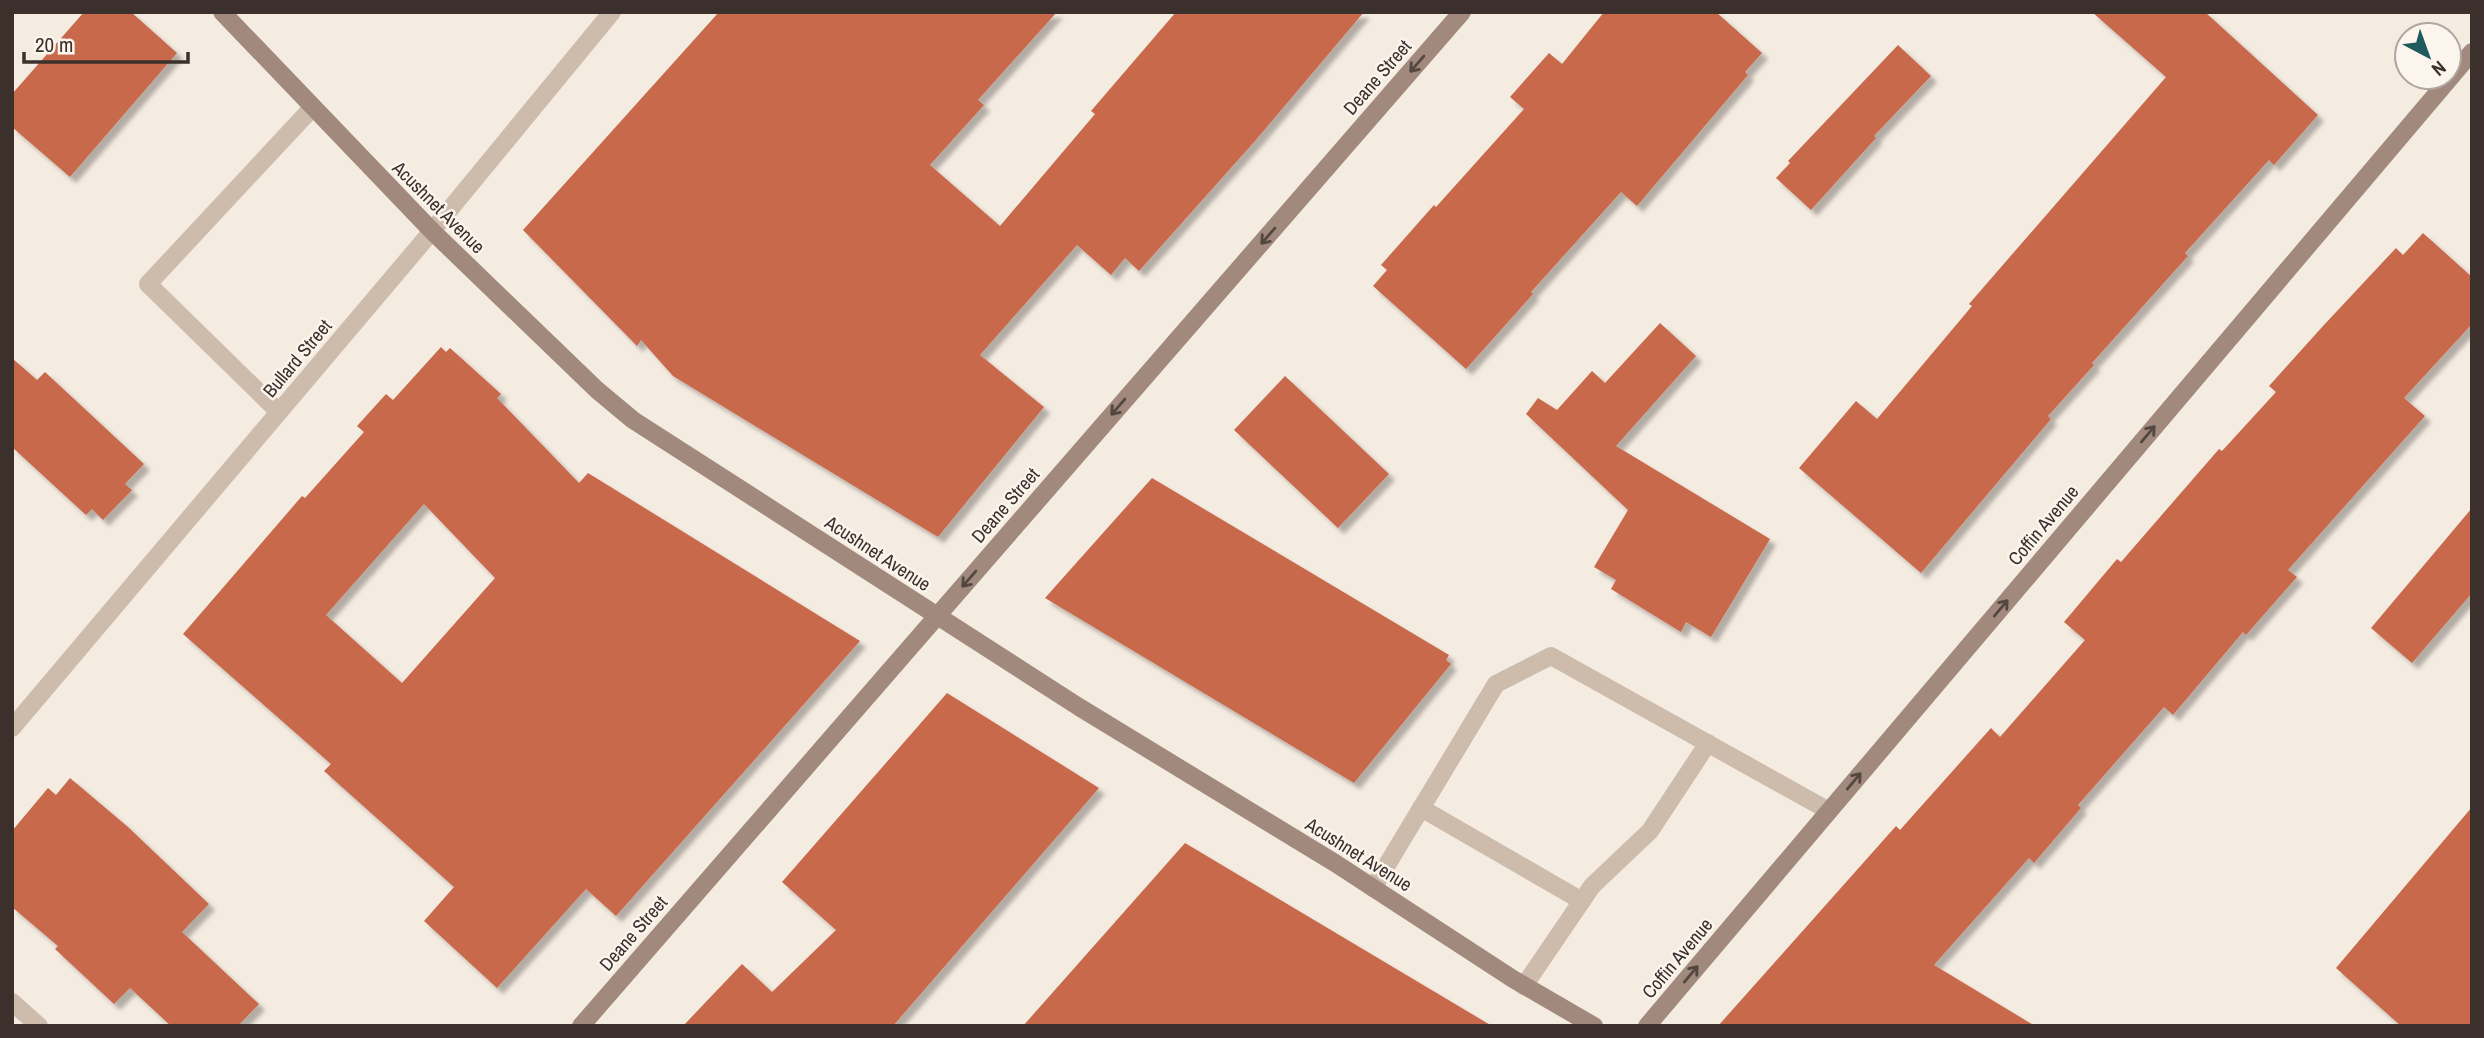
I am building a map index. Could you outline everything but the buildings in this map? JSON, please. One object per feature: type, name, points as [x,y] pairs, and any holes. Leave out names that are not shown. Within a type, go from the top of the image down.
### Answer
[{"type":"main road","name":"Acushnet Avenue","points":[[222,12],[432,231],[597,390],[633,420],[1079,707],[1373,888],[1524,986],[1594,1026]]},
{"type":"main road","name":"Deane Street","points":[[581,1026],[1462,12]]},
{"type":"main road","name":"Coffin Avenue","points":[[1647,1026],[2472,52]]},
{"type":"street","name":"Bullard Street","points":[[12,728],[432,231],[612,12]]},
{"type":"street","points":[[279,412],[148,284],[313,107]]},
{"type":"street","points":[[1373,888],[1496,684],[1551,656],[1829,811]]},
{"type":"street","points":[[1524,986],[1592,886],[1650,831],[1708,743]]},
{"type":"street","points":[[1421,808],[1582,901]]},
{"type":"street","points":[[12,1002],[39,1026]]}]
